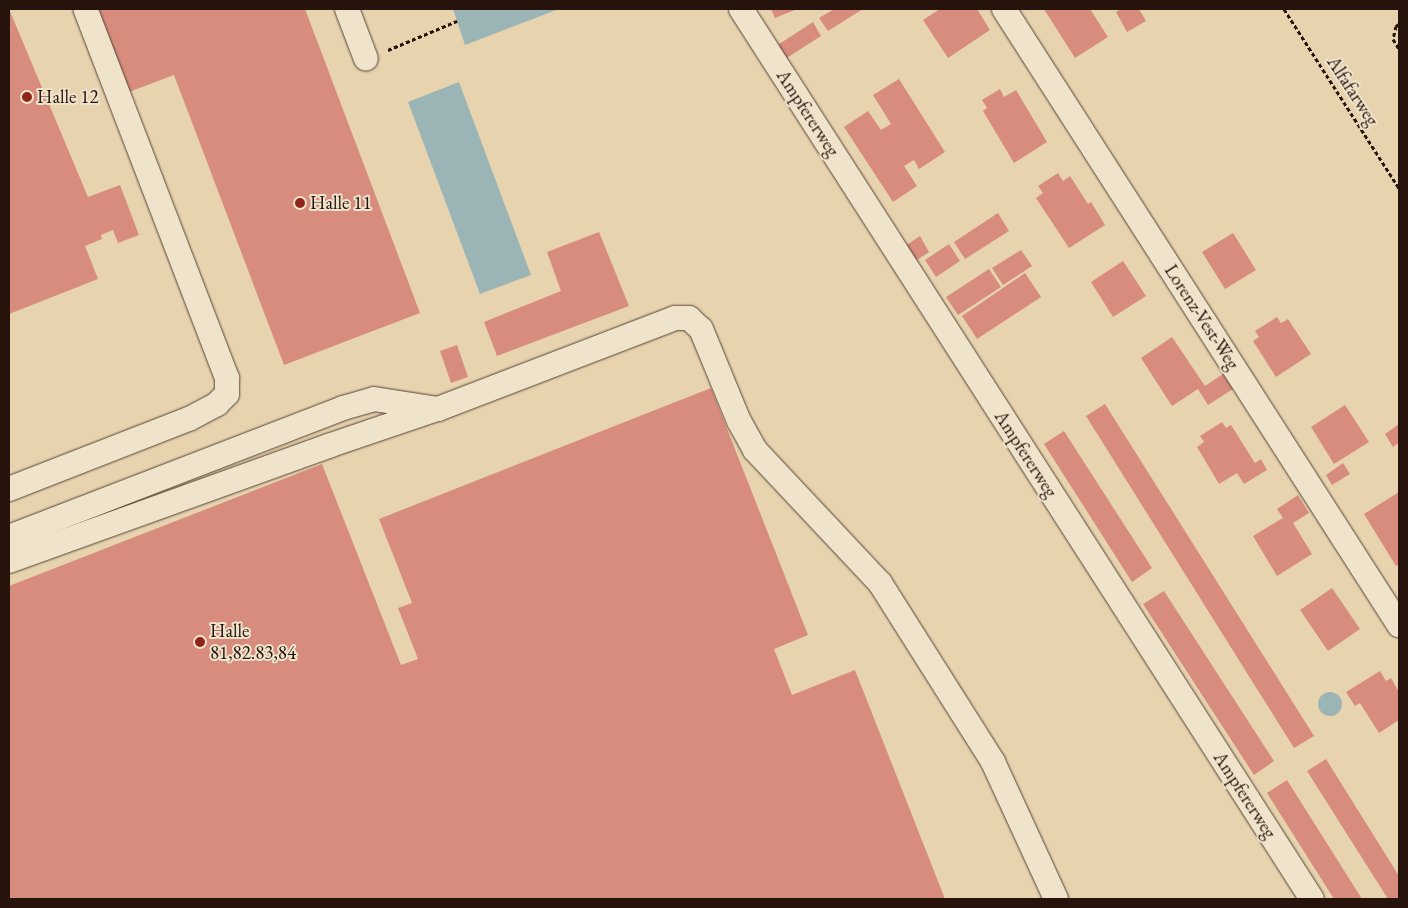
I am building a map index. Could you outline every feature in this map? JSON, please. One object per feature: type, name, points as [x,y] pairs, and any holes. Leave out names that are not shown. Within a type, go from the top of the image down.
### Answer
[{"type":"street","points":[[9,489],[189,420],[218,404],[227,394],[227,378],[85,9]]},
{"type":"street","points":[[347,9],[366,59]]},
{"type":"street","name":"Ampfererweg","points":[[740,9],[1312,899]]},
{"type":"street","name":"Lorenz-Vest-Weg","points":[[1004,9],[1399,625]]},
{"type":"street","points":[[9,561],[331,445],[438,409],[675,318],[689,318],[701,330],[739,421],[755,450],[880,583],[993,762],[1056,899]]},
{"type":"street","points":[[9,537],[350,406],[374,399],[438,409]]},
{"type":"path","name":"Alfafarweg","points":[[1284,9],[1399,188]]},
{"type":"path","points":[[366,59],[457,21]]},
{"type":"path","points":[[1399,24],[1396,26],[1393,39],[1399,49]]},
{"type":"water","points":[[453,9],[559,9],[465,45]]},
{"type":"water","points":[[459,82],[531,275],[480,294],[408,102]]},
{"type":"water","points":[[1330,692],[1339,695],[1342,704],[1339,713],[1330,716],[1321,713],[1318,704],[1321,695]]},
{"type":"building","name":"Halle 12","points":[[9,9],[88,197],[120,185],[139,235],[118,243],[113,230],[101,235],[102,239],[85,246],[98,279],[9,314]]},
{"type":"building","name":"Halle 11","points":[[96,9],[305,9],[420,313],[284,365],[174,75],[129,92]]},
{"type":"building","points":[[771,9],[797,9],[775,18]]},
{"type":"building","points":[[834,9],[863,9],[828,31],[819,18]]},
{"type":"building","points":[[940,9],[977,9],[990,30],[948,58],[923,20]]},
{"type":"building","points":[[1044,9],[1090,9],[1108,37],[1075,58]]},
{"type":"building","points":[[1121,9],[1139,9],[1146,21],[1127,32],[1116,12]]},
{"type":"building","points":[[813,22],[821,36],[782,61],[773,48]]},
{"type":"building","points":[[899,79],[945,152],[919,169],[914,160],[904,166],[917,186],[893,202],[844,127],[868,111],[881,130],[891,124],[873,95]]},
{"type":"building","points":[[1000,89],[1004,97],[1016,90],[1047,142],[1014,163],[983,111],[987,108],[982,100]]},
{"type":"building","points":[[1058,173],[1063,181],[1070,176],[1088,204],[1091,202],[1105,225],[1069,248],[1036,198],[1043,193],[1038,186]]},
{"type":"building","points":[[998,213],[1009,231],[965,259],[954,242]]},
{"type":"building","points":[[599,232],[629,306],[497,356],[484,322],[561,291],[547,252]]},
{"type":"building","points":[[1233,233],[1256,270],[1225,289],[1202,252]]},
{"type":"building","points":[[920,236],[929,252],[914,262],[905,246]]},
{"type":"building","points":[[949,244],[960,261],[936,277],[925,260]]},
{"type":"building","points":[[1021,250],[1032,266],[1003,285],[992,268]]},
{"type":"building","points":[[1123,261],[1146,296],[1113,317],[1091,282]]},
{"type":"building","points":[[989,269],[1001,287],[958,315],[946,297]]},
{"type":"building","points":[[1025,273],[1041,297],[977,339],[962,316]]},
{"type":"building","points":[[1277,317],[1281,323],[1288,319],[1311,354],[1276,377],[1253,341],[1259,337],[1255,331]]},
{"type":"building","points":[[1172,337],[1205,386],[1223,374],[1233,389],[1208,405],[1198,389],[1172,406],[1141,358]]},
{"type":"building","points":[[457,345],[468,377],[451,383],[440,351]]},
{"type":"building","name":"Halle 81,82.83,84","points":[[711,388],[808,635],[774,649],[792,695],[855,670],[945,899],[9,899],[9,586],[322,464],[401,665],[418,659],[398,608],[412,603],[379,519]]},
{"type":"building","points":[[1105,404],[1314,736],[1294,748],[1086,416]]},
{"type":"building","points":[[1345,405],[1369,442],[1334,464],[1311,427]]},
{"type":"building","points":[[1222,422],[1226,428],[1231,425],[1255,463],[1261,459],[1267,470],[1244,484],[1237,473],[1219,484],[1197,447],[1204,442],[1200,436]]},
{"type":"building","points":[[1399,424],[1399,443],[1393,447],[1385,434]]},
{"type":"building","points":[[1064,431],[1152,568],[1132,582],[1044,444]]},
{"type":"building","points":[[1343,463],[1350,474],[1332,485],[1326,475]]},
{"type":"building","points":[[1399,492],[1399,564],[1396,566],[1364,514]]},
{"type":"building","points":[[1298,495],[1309,513],[1293,523],[1312,554],[1277,576],[1253,536],[1283,518],[1277,509]]},
{"type":"building","points":[[1332,588],[1360,629],[1328,651],[1300,610]]},
{"type":"building","points":[[1164,591],[1274,761],[1254,775],[1143,604]]},
{"type":"building","points":[[1380,671],[1386,681],[1391,678],[1399,692],[1399,720],[1379,733],[1360,703],[1355,706],[1346,692]]},
{"type":"building","points":[[1326,759],[1399,876],[1399,899],[1388,899],[1307,771]]},
{"type":"building","points":[[1287,780],[1362,899],[1334,899],[1267,793]]},
{"type":"place","name":"Halle 12","points":[[27,97]]},
{"type":"place","name":"Halle 11","points":[[300,203]]},
{"type":"place","name":"Halle 81,82.83,84","points":[[200,642]]}]
